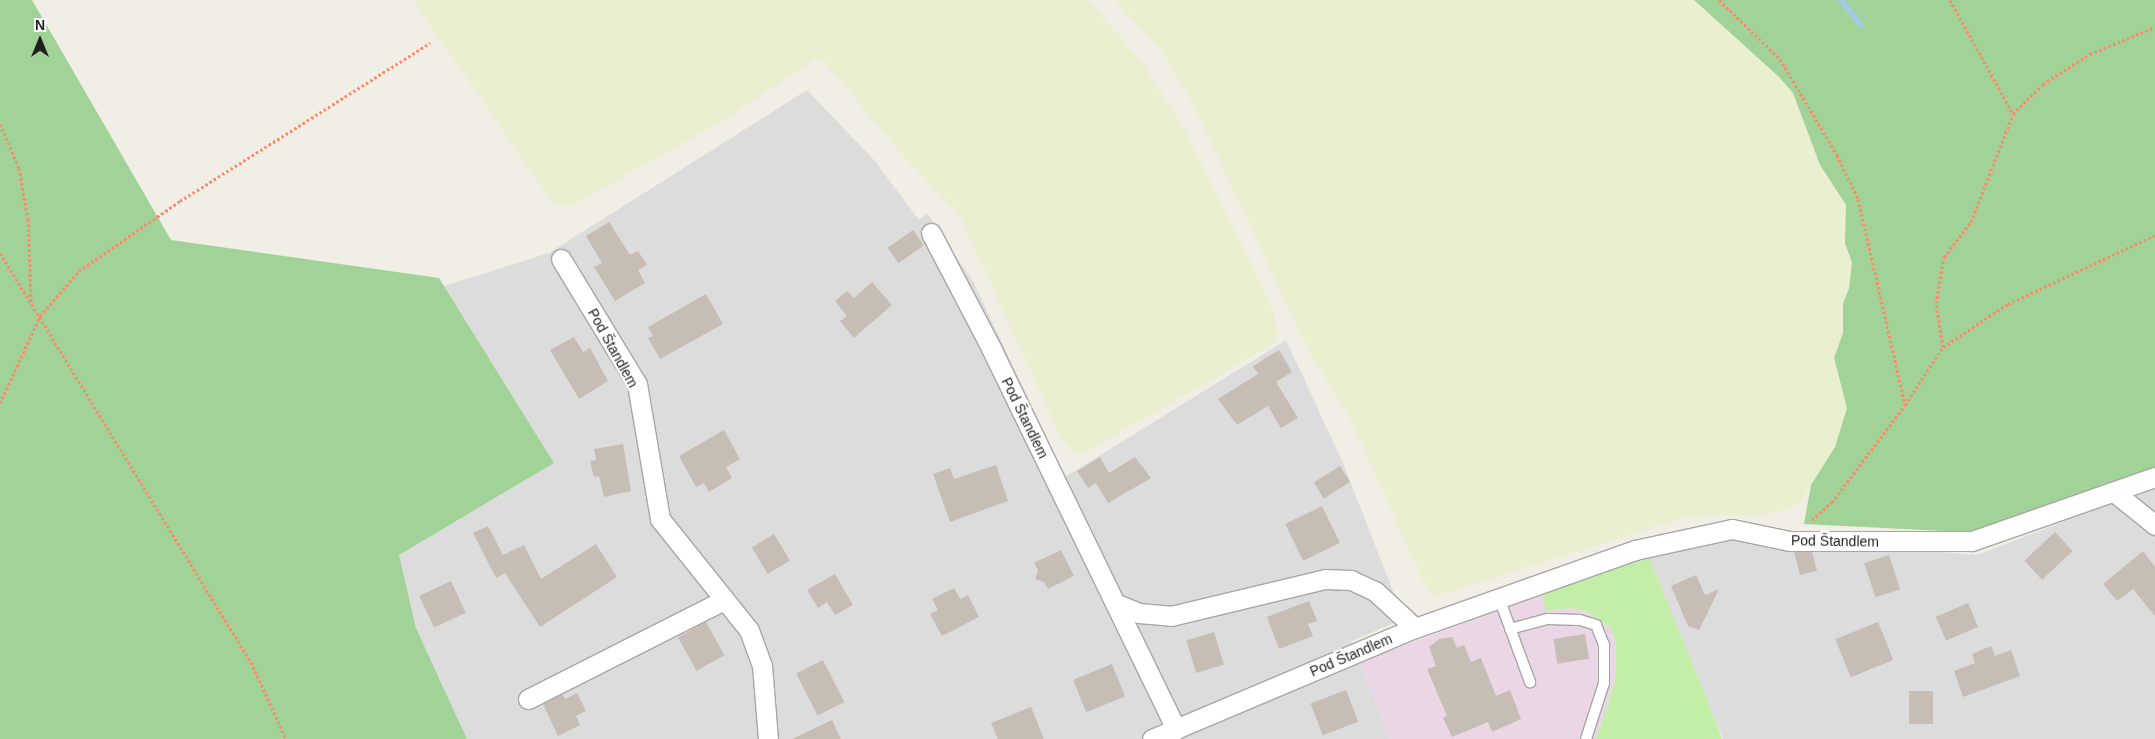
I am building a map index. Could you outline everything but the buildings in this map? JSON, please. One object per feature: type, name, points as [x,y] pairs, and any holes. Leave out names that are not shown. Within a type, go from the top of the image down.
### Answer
[{"type":"street","name":"Pod Štandlem","points":[[931,233],[1117,604],[1176,729]]},
{"type":"street","name":"Pod Štandlem","points":[[561,259],[637,384],[660,519],[749,630],[762,666],[768,739]]},
{"type":"street","name":"Pod Štandlem","points":[[1152,739],[1415,628],[1635,550],[1732,529],[1790,541],[1972,542],[2155,477]]},
{"type":"street","points":[[2114,492],[2155,525]]},
{"type":"street","name":"Pod Štandlem","points":[[1117,604],[1139,614],[1171,616],[1325,579],[1351,580],[1375,591],[1415,628]]},
{"type":"street","points":[[528,699],[724,600]]},
{"type":"lane","points":[[1499,598],[1530,682]]},
{"type":"lane","points":[[1510,629],[1548,619],[1580,620],[1596,625],[1604,645],[1604,683],[1586,739]]},
{"type":"path","points":[[1719,0],[1780,58],[1837,155],[1858,199],[1905,405]]},
{"type":"path","points":[[1950,0],[2013,114]]},
{"type":"path","points":[[1943,347],[1936,303],[1944,257],[1971,222],[2013,114],[2043,84],[2090,54],[2155,27]]},
{"type":"path","points":[[0,403],[40,316],[79,271],[180,201],[430,43]]},
{"type":"path","points":[[0,124],[19,168],[28,219],[31,303]]},
{"type":"path","points":[[1790,541],[1832,502],[1905,405],[1943,347],[2008,304],[2155,235]]},
{"type":"path","points":[[0,253],[251,662],[286,739]]},
{"type":"shaded area","points":[[807,90],[874,160],[919,220],[927,213],[974,283],[1065,477],[1286,340],[1343,463],[1404,619],[1351,641],[1390,739],[467,739],[416,628],[399,555],[554,463],[444,286],[549,253]]},
{"type":"shaded area","points":[[2155,486],[2155,739],[1723,739],[1648,555],[1727,534],[1977,555]]},
{"type":"shaded area","points":[[1542,595],[1547,611],[1570,608],[1586,611],[1610,627],[1616,643],[1615,681],[1596,739],[1390,739],[1359,662]]},
{"type":"green space","points":[[0,0],[32,0],[171,240],[439,278],[554,463],[399,555],[416,628],[467,739],[0,739]]},
{"type":"green space","points":[[413,0],[1088,0],[1142,62],[1183,126],[1273,308],[1278,337],[1270,346],[1084,453],[1075,453],[1061,438],[958,212],[905,158],[825,63],[816,59],[712,127],[570,206],[558,205],[552,202]]},
{"type":"green space","points":[[1115,0],[1694,0],[1779,77],[1793,93],[1820,165],[1846,205],[1845,243],[1852,263],[1849,288],[1843,304],[1843,333],[1834,358],[1847,408],[1835,447],[1803,498],[1790,510],[1766,514],[1688,517],[1435,596],[1423,581],[1350,418],[1308,350],[1194,106],[1164,54]]},
{"type":"green space","points":[[1694,0],[2155,0],[2155,467],[1985,533],[1804,524],[1811,485],[1835,447],[1847,408],[1834,358],[1843,333],[1843,304],[1849,288],[1852,263],[1845,243],[1846,205],[1820,165],[1793,93],[1779,77]]},
{"type":"green space","points":[[1648,555],[1722,739],[1596,739],[1615,681],[1616,643],[1610,627],[1586,611],[1570,608],[1546,611],[1542,595]]},
{"type":"waterway","points":[[1841,0],[1861,25]]}]
